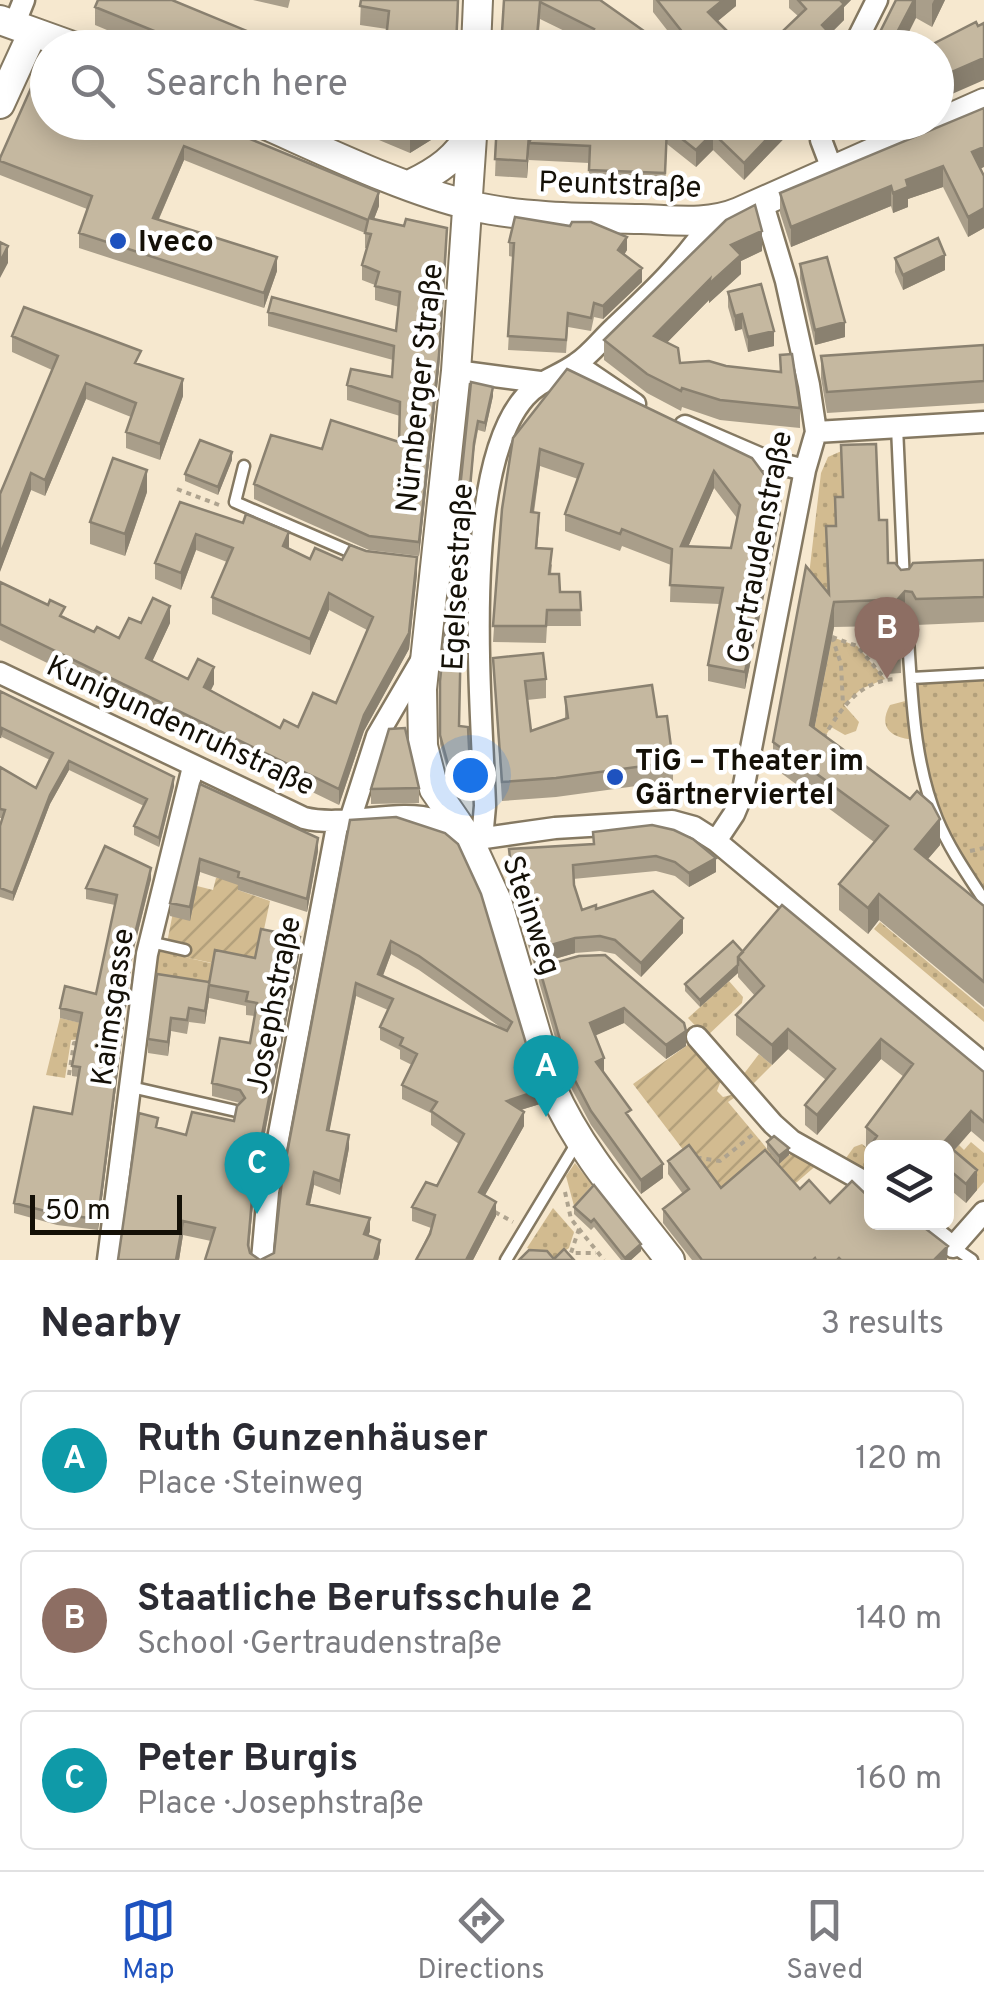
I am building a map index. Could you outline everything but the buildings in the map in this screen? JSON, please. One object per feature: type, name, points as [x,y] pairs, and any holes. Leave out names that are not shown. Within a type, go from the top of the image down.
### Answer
[{"type":"street","points":[[477,30],[478,0]]},
{"type":"street","points":[[861,30],[875,1]]},
{"type":"street","points":[[0,104],[18,20]]},
{"type":"street","name":"Peuntstraße","points":[[954,116],[984,103]]},
{"type":"street","name":"Peuntstraße","points":[[303,140],[470,206],[622,219],[711,221],[726,218],[899,140]]},
{"type":"street","name":"Nürnberger Straße","points":[[411,184],[437,172],[454,157],[464,140]]},
{"type":"street","name":"Nürnberger Straße","points":[[469,840],[434,789],[426,769],[422,689],[427,571],[456,371],[472,140]]},
{"type":"street","points":[[821,140],[832,169]]},
{"type":"street","name":"Gertraudenstraße","points":[[716,841],[742,795],[804,470],[816,432],[786,282],[762,201]]},
{"type":"street","name":"Egelseestraße","points":[[469,840],[483,828],[485,806],[480,586],[494,460],[506,428],[522,400],[540,382],[576,364],[689,254],[711,221]]},
{"type":"street","points":[[576,364],[604,386],[659,415],[764,460],[804,470]]},
{"type":"street","points":[[456,371],[540,382]]},
{"type":"street","points":[[816,432],[984,422]]},
{"type":"street","name":"Nürnberger Straße","points":[[344,820],[377,736],[426,653]]},
{"type":"street","name":"Kunigundenruhstraße","points":[[0,673],[304,818],[322,822],[344,820]]},
{"type":"street","name":"Kaimsgasse","points":[[108,1260],[150,942],[193,767]]},
{"type":"street","name":"Steinweg","points":[[344,820],[435,820],[469,840],[530,976],[552,1088],[578,1141],[670,1260]]},
{"type":"street","name":"Josephstraße","points":[[262,1260],[263,1223],[274,1158],[344,820]]},
{"type":"street","points":[[469,840],[570,826],[672,821],[694,826],[984,1064]]},
{"type":"street","points":[[690,1031],[792,1141],[864,1182]]},
{"type":"street","points":[[932,1230],[953,1247],[984,1212]]},
{"type":"lane","points":[[897,427],[904,588]]},
{"type":"lane","points":[[244,466],[235,502],[367,559]]},
{"type":"lane","points":[[427,571],[480,586]]},
{"type":"lane","points":[[907,625],[917,740],[936,817],[984,900]]},
{"type":"lane","points":[[912,678],[984,674]]},
{"type":"lane","points":[[150,942],[185,950]]},
{"type":"lane","points":[[131,1088],[236,1111]]},
{"type":"lane","points":[[506,1260],[578,1141]]},
{"type":"lane","points":[[953,1247],[972,1260]]},
{"type":"path","points":[[177,488],[227,508],[235,502]]},
{"type":"path","points":[[844,705],[842,664],[832,637],[857,646],[885,679]]},
{"type":"path","points":[[819,746],[844,705],[861,689],[885,679],[912,678]]},
{"type":"path","points":[[69,1075],[74,1043],[84,1042]]},
{"type":"path","points":[[692,1163],[700,1158],[720,1161],[754,1133]]},
{"type":"path","points":[[560,1168],[571,1219],[604,1260]]},
{"type":"path","points":[[482,1205],[498,1214]]},
{"type":"path","points":[[572,1253],[579,1229]]},
{"type":"path","points":[[559,1260],[572,1253],[598,1253]]},
{"type":"shaded area","points":[[846,449],[848,590],[807,592],[821,473],[828,457]]},
{"type":"shaded area","points":[[832,637],[857,646],[885,679],[861,689],[844,705],[859,722],[856,731],[845,735],[831,727],[814,754],[810,751]]},
{"type":"shaded area","points":[[984,674],[984,900],[936,817],[917,740],[895,735],[885,721],[890,705],[913,699],[912,678]]},
{"type":"shaded area","points":[[244,873],[238,890],[270,901],[255,972],[165,953],[175,902],[189,920],[197,886],[213,890],[216,878]]},
{"type":"shaded area","points":[[880,922],[984,1009],[984,1022],[874,929]]},
{"type":"shaded area","points":[[153,950],[215,964],[208,1005],[182,991],[147,986]]},
{"type":"shaded area","points":[[729,981],[743,997],[742,1003],[706,1037],[688,1018]]},
{"type":"shaded area","points":[[60,1018],[90,1025],[106,1037],[71,1040],[65,1078],[46,1075]]},
{"type":"shaded area","points":[[693,1041],[728,1081],[720,1083],[717,1091],[723,1097],[731,1095],[734,1087],[740,1094],[728,1102],[779,1163],[794,1151],[819,1163],[789,1189],[722,1201],[633,1084]]},
{"type":"shaded area","points":[[759,1054],[772,1065],[752,1085],[743,1075]]},
{"type":"shaded area","points":[[971,1142],[984,1153],[984,1182],[977,1190],[964,1179],[954,1191],[954,1151],[959,1145],[964,1150]]},
{"type":"shaded area","points":[[864,1146],[864,1168],[846,1158],[854,1147]]},
{"type":"shaded area","points":[[575,1163],[592,1185],[574,1206],[566,1176]]},
{"type":"shaded area","points":[[553,1208],[574,1232],[569,1248],[555,1258],[527,1248]]},
{"type":"place","name":"Iveco","points":[[118,241]]},
{"type":"place","name":"Staatliche Berufsschule 2","points":[[887,679]]},
{"type":"place","name":"TiG – Theater im Gärtnerviertel","points":[[615,777]]},
{"type":"place","name":"Ruth Gunzenhäuser","points":[[546,1117]]},
{"type":"place","name":"Peter Burgis","points":[[257,1214]]}]
